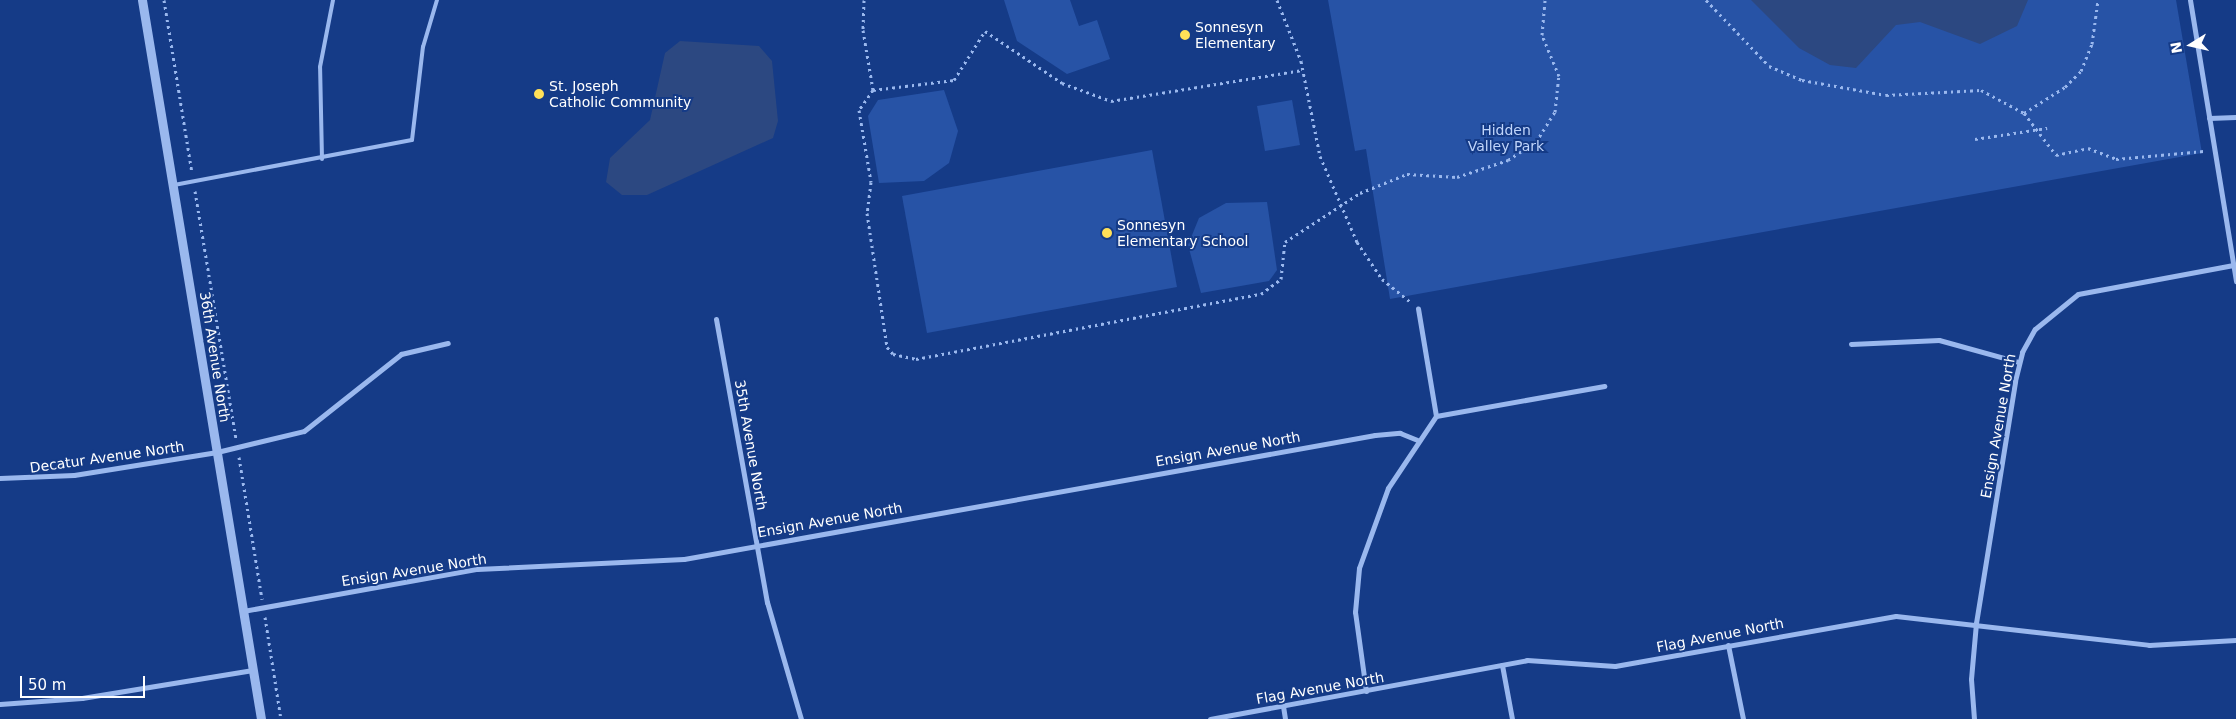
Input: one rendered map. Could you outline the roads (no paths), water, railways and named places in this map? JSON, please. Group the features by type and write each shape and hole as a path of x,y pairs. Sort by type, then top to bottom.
{"street":[{"name":"36th Avenue North","path":"142,0 261,719"},
{"path":"2190,0 2236,281"},
{"path":"2209,118 2236,117"},
{"name":"Ensign Avenue North","path":"1974,719 1971,679 1976,623 2019,362 2035,328 2078,294 2233,265"},
{"path":"1418,308 1436,416"},
{"name":"35th Avenue North","path":"716,320 767,602 801,719"},
{"path":"1852,344 1939,340 2019,362"},
{"name":"Decatur Avenue North","path":"0,478 74,475 217,452 236,444 304,430 400,354 448,343"},
{"path":"1366,691 1355,612 1359,568 1388,488 1417,440 1436,416 1604,386"},
{"name":"Ensign Avenue North","path":"243,611 477,569 626,564 757,544 1375,435 1400,433 1417,440"},
{"name":"Flag Avenue North","path":"1210,719 1527,660 1615,666 1864,619 1933,617 2149,645 2236,640"},
{"path":"1728,645 1743,719"},
{"path":"1502,665 1512,719"},
{"path":"0,704 82,698 253,670"},
{"path":"1283,706 1286,719"}],"lane":[{"path":"322,158 320,67 334,0"},
{"path":"172,185 412,140 423,47 437,0"}],"place":[{"name":"Sonnesyn Elementary","path":"1185,35"},
{"name":"St. Joseph Catholic Community","path":"539,94"},
{"name":"Sonnesyn Elementary School","path":"1107,233"}],"park label":[{"name":"Hidden Valley Park","path":"1506,138"}]}
